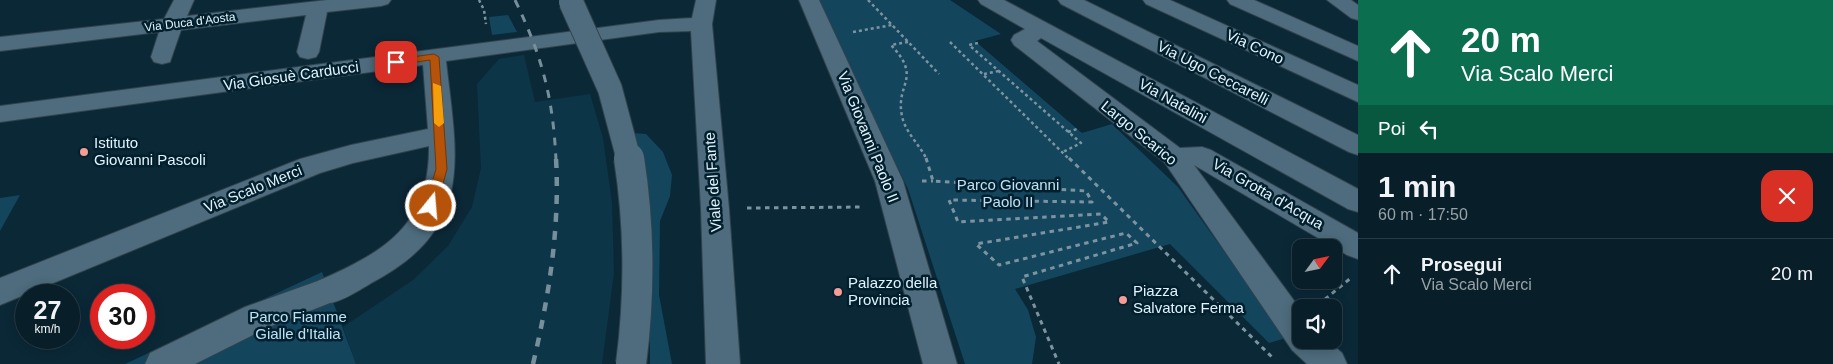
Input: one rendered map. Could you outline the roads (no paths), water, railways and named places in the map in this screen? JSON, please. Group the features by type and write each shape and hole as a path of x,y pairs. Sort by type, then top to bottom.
{"street":[{"path":"162,57 172,24 184,0"},
{"name":"Via Duca d'Aosta","path":"0,44 381,0"},
{"name":"Via Giovanni Paolo II","path":"809,0 865,123 896,206 940,364"},
{"name":"Via Natalini","path":"988,0 1358,202"},
{"name":"Via Ugo Ceccarelli","path":"1068,0 1358,146"},
{"name":"Via Cono","path":"1153,0 1358,94"},
{"path":"1237,0 1358,54"},
{"path":"1337,0 1358,14"},
{"path":"570,1 610,89 629,159 640,247 631,364"},
{"path":"308,52 318,8"},
{"name":"Via Giosuè Carducci","path":"0,114 659,26 703,12"},
{"name":"Viale del Fante","path":"703,12 722,364"},
{"name":"Largo Scarico","path":"1042,29 1022,40 1174,158 1292,324"},
{"path":"162,364 257,317 329,290 365,274 390,259 426,218 436,195 442,169 434,57"},
{"name":"Via Scalo Merci","path":"0,292 310,166 351,154 440,135"},
{"name":"Via Grotta d'Acqua","path":"1174,158 1202,156 1358,247"},
{"path":"1314,349 1330,364"}],"railway":[{"path":"515,0 539,59 549,96 556,160"},
{"path":"533,364 544,313 555,236 556,158"}],"place":[{"name":"Istituto Giovanni Pascoli","path":"84,152"},
{"name":"Palazzo della Provincia","path":"838,292"},
{"name":"Piazza Salvatore Ferma","path":"1123,300"}],"park label":[{"name":"Parco Giovanni Paolo II","path":"1008,194"},
{"name":"Parco Fiamme Gialle d'Italia","path":"298,326"}]}
